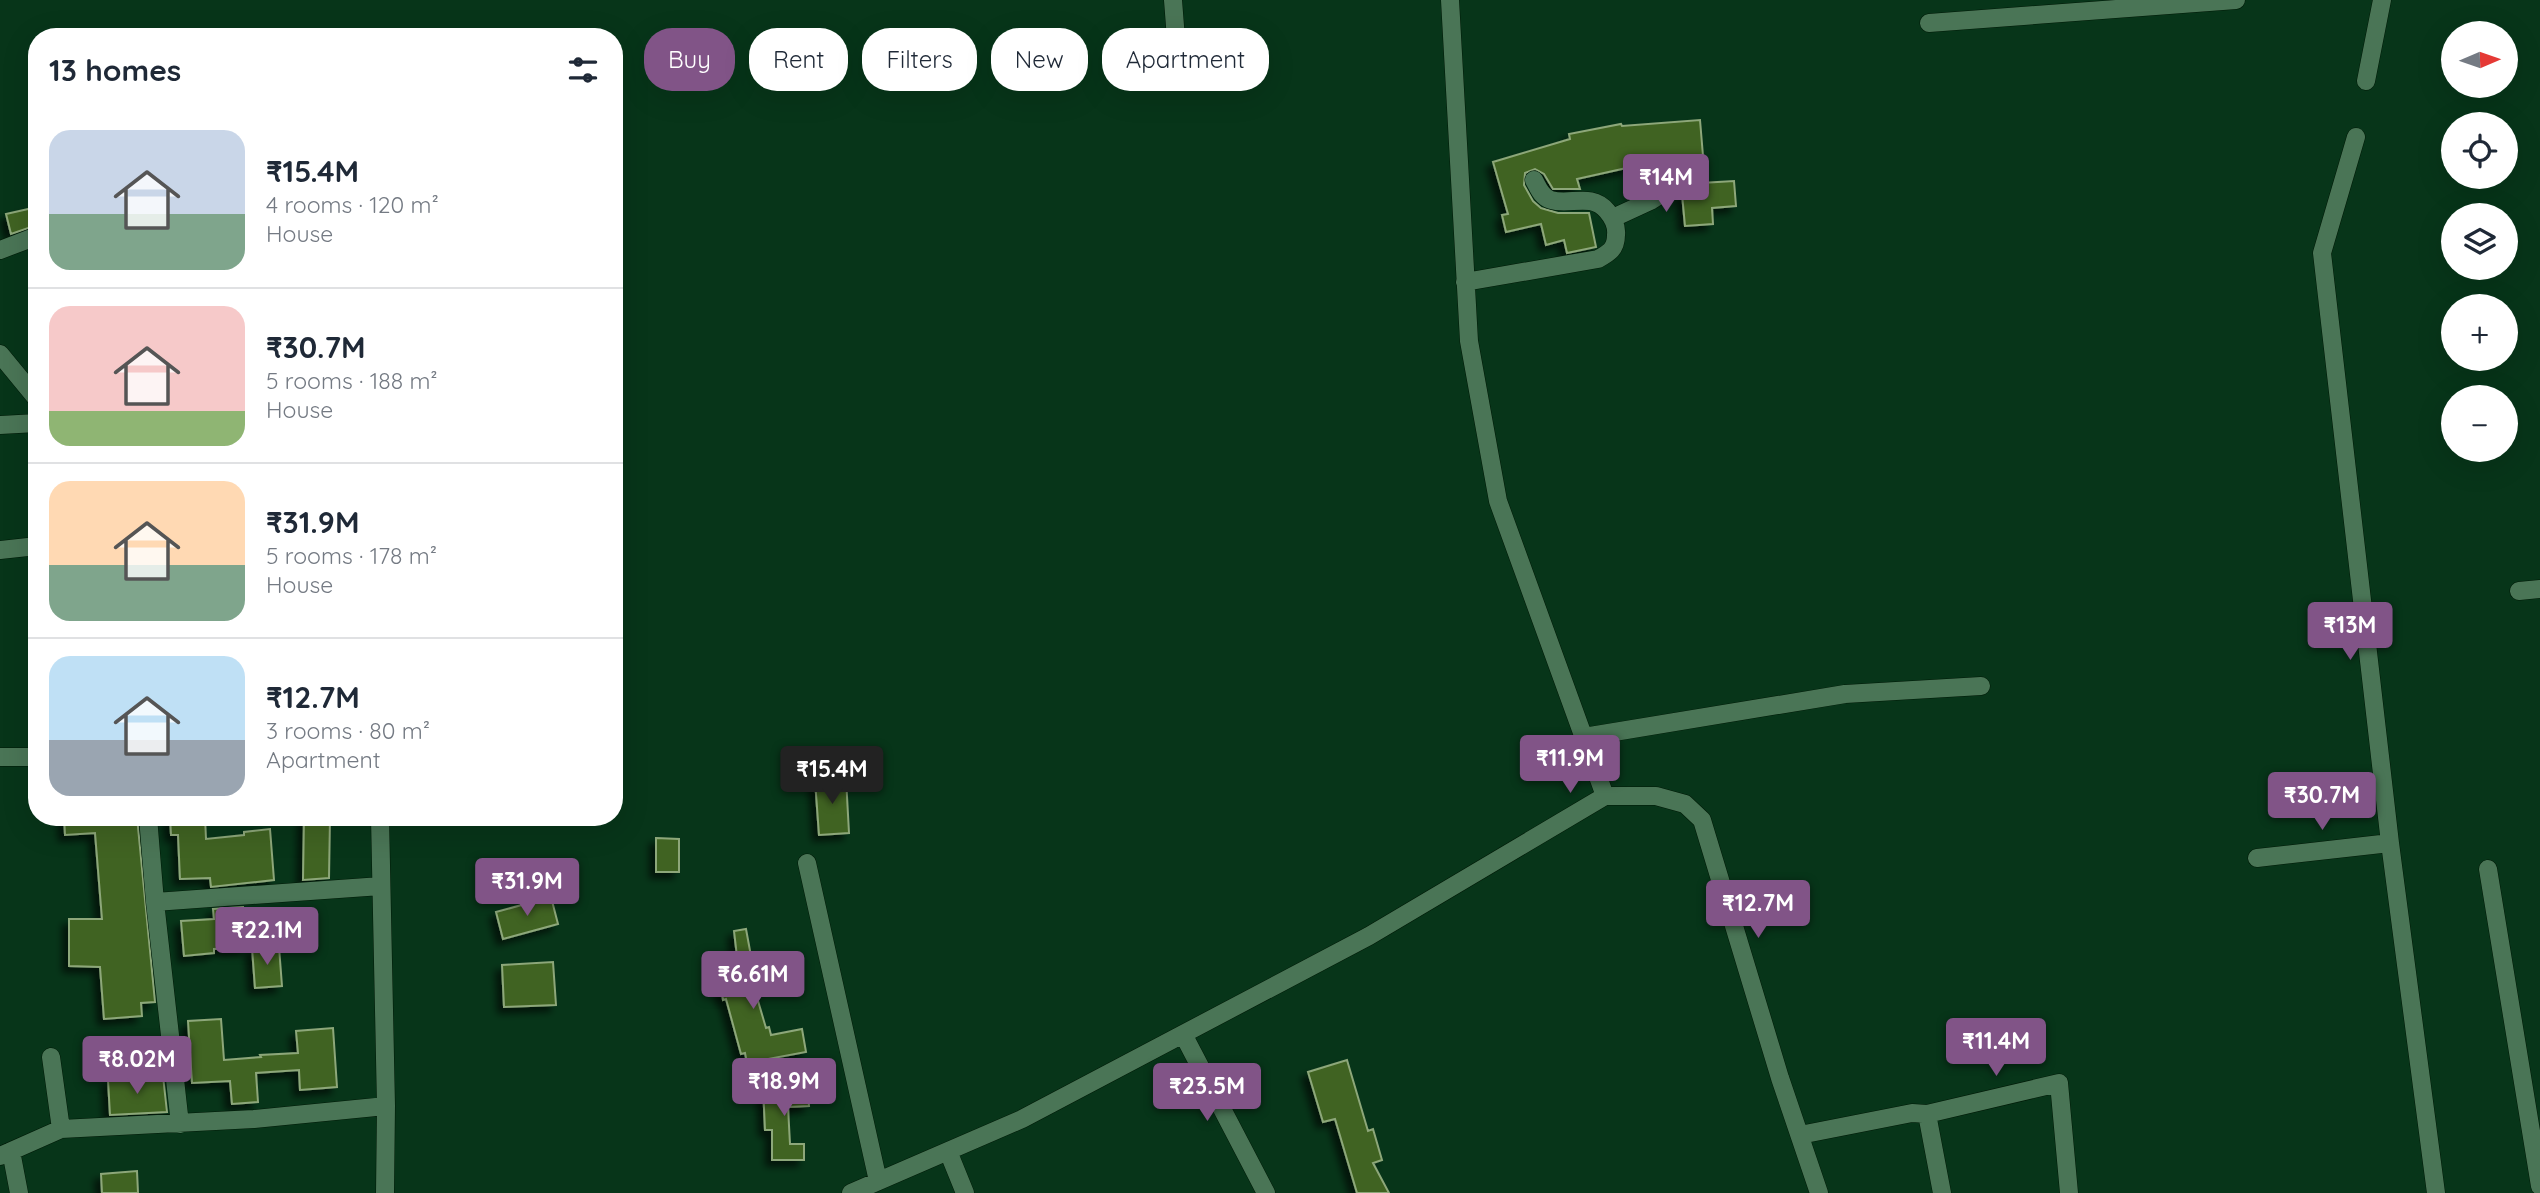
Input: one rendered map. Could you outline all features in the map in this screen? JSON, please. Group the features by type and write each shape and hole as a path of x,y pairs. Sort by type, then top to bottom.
{"street":[{"path":"1173,0 1175,28"},
{"path":"1450,0 1469,341 1498,501 1605,796"},
{"path":"1930,23 2236,0"},
{"path":"2366,81 2382,0"},
{"path":"2356,137 2322,253 2390,843 2436,1193"},
{"path":"1613,218 1652,200 1696,172"},
{"path":"1465,282 1598,259 1616,245 1617,233 1613,218 1602,205 1591,200 1552,201 1543,196 1534,180"},
{"path":"0,250 28,239"},
{"path":"0,354 28,388"},
{"path":"0,425 28,423"},
{"path":"0,550 28,547"},
{"path":"2519,591 2540,589"},
{"path":"1584,737 1844,694 1981,686"},
{"path":"0,757 28,757"},
{"path":"851,1193 1022,1119 1369,936 1605,796 1656,796 1685,804 1702,821 1819,1193"},
{"path":"149,826 180,1124"},
{"path":"380,826 386,1106 385,1193"},
{"path":"2257,858 2390,843"},
{"path":"807,863 878,1181"},
{"path":"2488,869 2540,1186"},
{"path":"155,902 381,886"},
{"path":"1183,1034 1266,1193"},
{"path":"51,1057 61,1129"},
{"path":"1800,1135 1912,1113 1927,1114 2059,1083 2069,1193"},
{"path":"19,1193 6,1154 61,1129 180,1124 386,1106"},
{"path":"1927,1114 1941,1193"},
{"path":"948,1151 965,1193"}],"building":[{"path":"1700,120 1703,156 1629,162 1631,167 1577,179 1580,189 1553,189 1544,174 1535,169 1525,173 1524,185 1533,201 1541,208 1558,213 1589,213 1596,247 1567,253 1564,240 1546,245 1541,224 1506,232 1502,215 1508,214 1493,162 1570,139 1569,134 1621,124"},
{"path":"1734,181 1736,206 1712,208 1713,224 1685,226 1682,194 1692,188 1701,187 1701,183"},
{"path":"28,209 28,228 11,234 6,214"},
{"path":"846,778 849,833 819,835 815,780"},
{"path":"64,826 138,826 155,1002 141,1003 142,1016 104,1019 100,967 69,966 69,919 102,919 95,833 65,835"},
{"path":"170,826 205,826 206,839 270,829 274,880 211,887 210,878 180,879 178,835 171,835"},
{"path":"304,826 330,826 329,878 303,880"},
{"path":"656,838 679,839 679,872 656,872"},
{"path":"551,897 558,924 503,939 496,912"},
{"path":"243,907 246,947 214,949 214,953 184,956 181,921 214,919 213,909"},
{"path":"746,929 756,994 766,1028 769,1027 771,1035 802,1029 806,1052 747,1063 745,1053 741,1054 726,999 723,1000 718,968 738,965 734,931"},
{"path":"279,947 282,986 255,988 252,948"},
{"path":"553,962 556,1005 504,1007 502,965"},
{"path":"221,1019 224,1060 298,1053 296,1031 333,1028 337,1087 300,1090 299,1070 256,1073 258,1102 232,1104 230,1081 192,1083 188,1021"},
{"path":"1347,1060 1368,1131 1373,1129 1382,1160 1373,1163 1389,1193 1357,1193 1335,1119 1323,1122 1308,1072"},
{"path":"163,1076 167,1112 110,1115 108,1080"},
{"path":"807,1083 809,1106 788,1107 790,1144 804,1144 804,1160 772,1160 772,1130 765,1130 763,1086"},
{"path":"137,1171 138,1193 102,1193 101,1174"}]}
